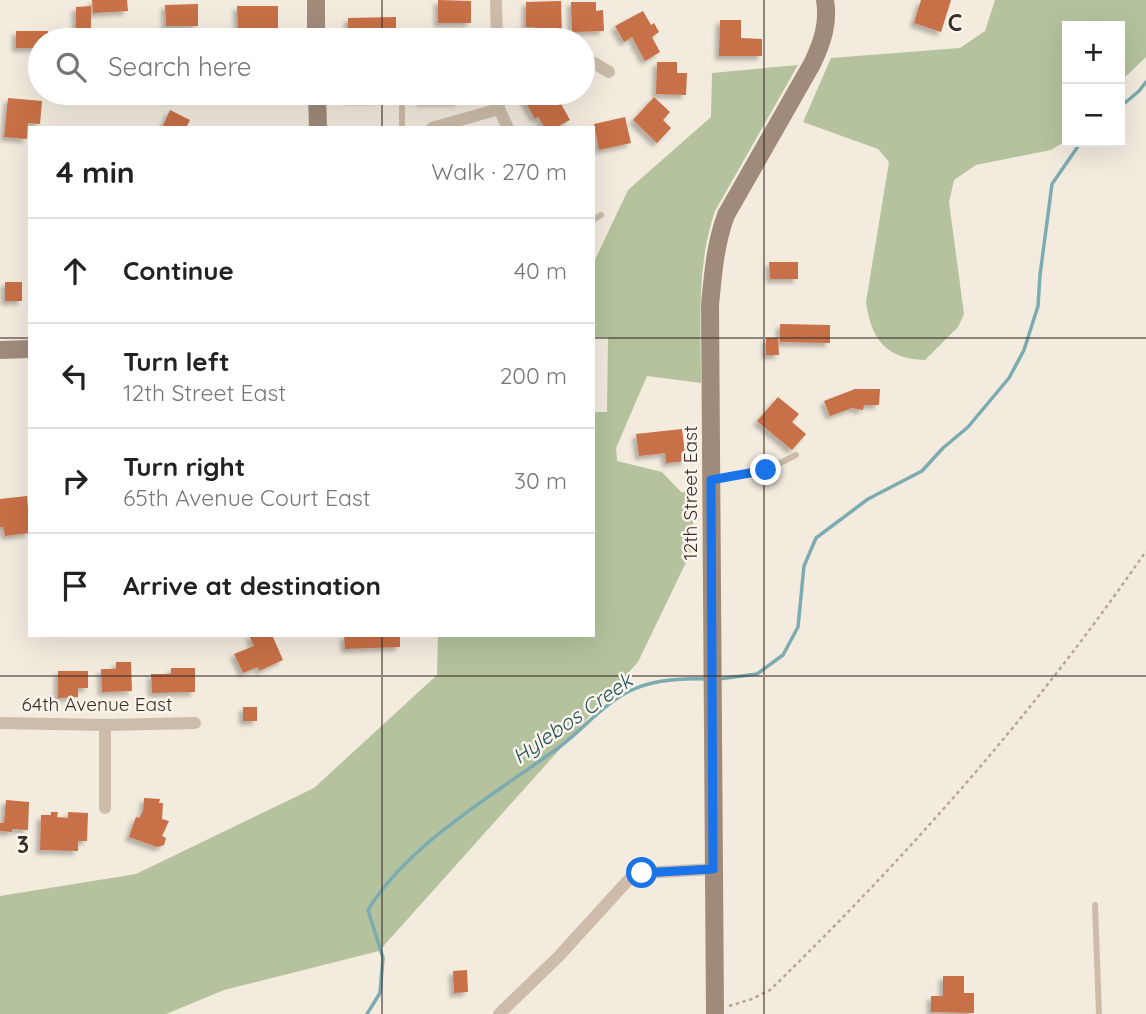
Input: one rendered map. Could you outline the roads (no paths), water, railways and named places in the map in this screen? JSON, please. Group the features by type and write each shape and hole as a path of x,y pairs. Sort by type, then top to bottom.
{"street":[{"path":"316,0 316,28"},
{"path":"496,0 497,28"},
{"name":"12th Street East","path":"715,1010 710,305 718,236 730,207 823,41 825,0"},
{"path":"595,64 609,72"},
{"path":"317,105 318,126"},
{"path":"499,105 507,126"},
{"path":"439,126 499,109"},
{"path":"0,350 28,349"},
{"name":"64th Avenue East","path":"0,723 195,723"},
{"path":"105,725 105,808"},
{"path":"499,1014 559,956 632,876 713,869"}],"lane":[{"path":"402,107 402,126"},
{"path":"595,219 601,215"},
{"path":"711,480 766,470 796,455"},
{"path":"1096,905 1099,1014"}],"waterway":[{"name":"Hylebos Creek","path":"1125,103 1146,82"},
{"name":"Hylebos Creek","path":"719,679 757,674 783,655 798,627 804,566 816,538 868,499 922,471 943,448 968,427 1009,378 1024,350 1038,306 1052,184 1078,147"},
{"name":"Hylebos Creek","path":"367,1014 380,993 383,958 368,910 406,863 455,821 568,741 623,694 661,681 708,679"}]}
